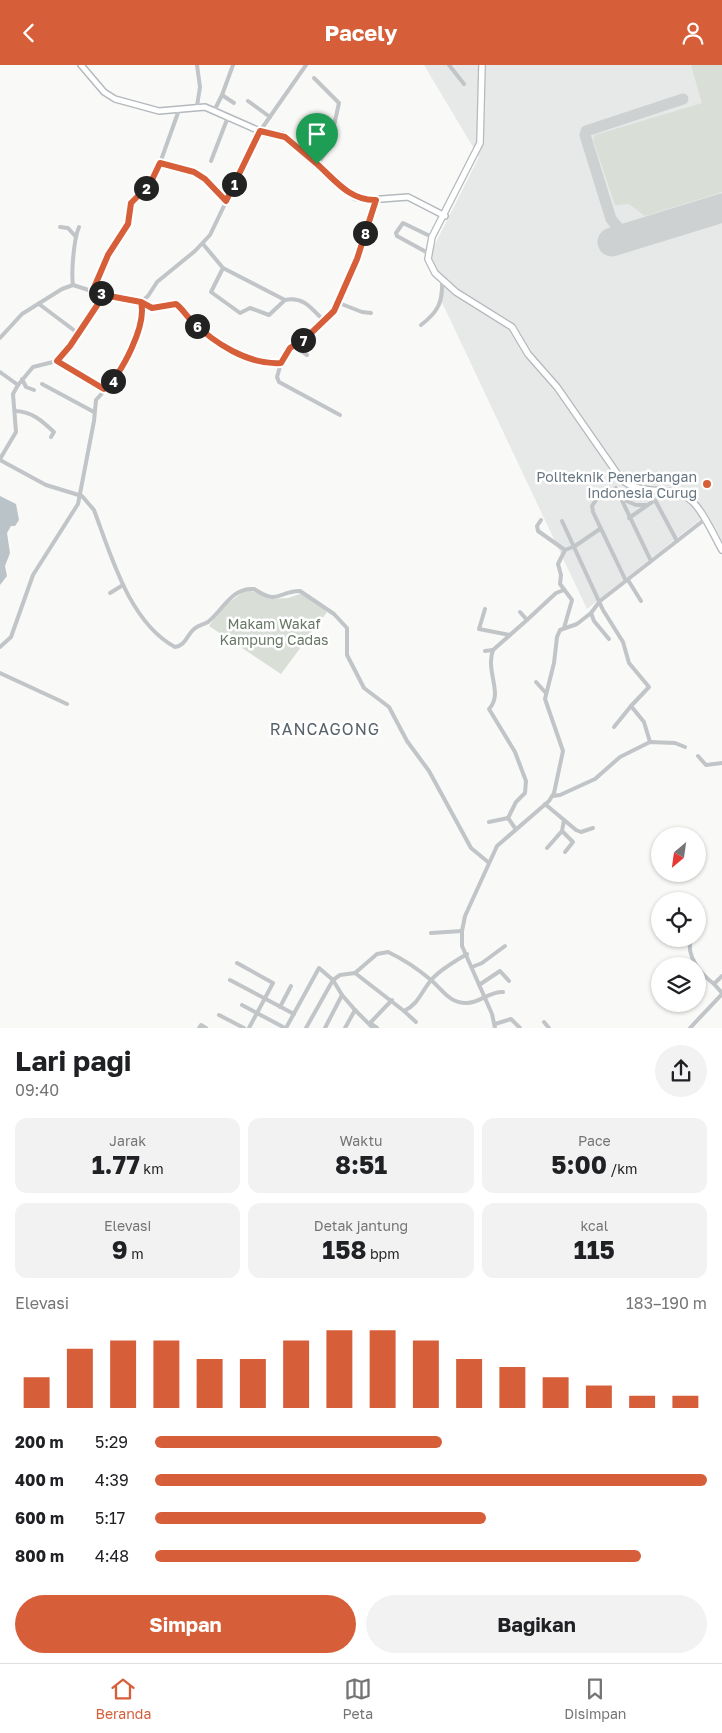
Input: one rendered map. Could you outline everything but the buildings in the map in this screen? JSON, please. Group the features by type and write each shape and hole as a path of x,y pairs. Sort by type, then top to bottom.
{"main road":[{"path":"482,65 480,143 445,217 432,237 428,253 431,268 442,281 512,327 528,354 557,387 621,479 634,487 685,496 693,503 722,550"}],"street":[{"path":"81,65 96,84 110,97 153,110 179,111 197,106 214,111 260,131 285,137 350,195 361,199 376,200 408,197 445,217"},
{"path":"197,65 200,87 197,106"},
{"path":"214,111 233,65"},
{"path":"449,65 464,84"},
{"path":"0,647 11,637 33,575 55,539 68,523 82,496 96,399 112,382 127,357 141,318 141,302 148,296 157,281 203,244 210,235 260,131 304,66"},
{"path":"314,78 339,103 329,148 317,164"},
{"path":"222,95 234,103"},
{"path":"248,101 270,117"},
{"path":"93,290 108,255 128,224 131,203 150,184 160,163 179,111"},
{"path":"211,161 228,117"},
{"path":"160,163 194,172 205,179 226,201"},
{"path":"340,415 279,382 276,377 288,351 324,321 339,303 357,259 376,200"},
{"path":"428,253 397,236 396,233 403,223 432,237"},
{"path":"60,227 68,228 76,237"},
{"path":"73,285 76,237 79,227"},
{"path":"203,244 223,268 285,300"},
{"path":"223,268 212,292 240,313 252,308 268,315 285,300 294,298 304,301 324,321"},
{"path":"421,325 439,307 443,297 442,281"},
{"path":"0,338 15,318 62,289 73,285 104,295 141,302 152,308 176,304 208,337 230,351 248,357 281,363"},
{"path":"104,295 79,334 57,361 33,367 18,385 13,393 16,411 16,433 0,459 46,485 82,496 94,509 123,585 148,624 175,647 181,645 195,628 208,622 225,603 245,589 254,589 261,595 274,598 300,591 334,614 347,628 347,655 364,688 389,707 407,741 428,771 471,848 488,862"},
{"path":"339,303 362,312 371,313"},
{"path":"39,304 79,334"},
{"path":"294,346 307,355"},
{"path":"57,361 104,389"},
{"path":"0,372 18,385"},
{"path":"22,379 26,387 34,390"},
{"path":"42,384 94,412"},
{"path":"16,411 30,413 37,417 54,432 51,437"},
{"path":"641,601 627,581 600,529 592,506 596,499 617,486 629,518 651,561"},
{"path":"621,499 636,505 646,505"},
{"path":"629,518 655,500 677,541"},
{"path":"541,520 537,526 538,531 565,550"},
{"path":"564,628 577,624 591,613 600,601 704,520"},
{"path":"562,521 600,601 623,642 629,663 649,687 614,727"},
{"path":"520,1028 511,1019 495,1026 467,954 462,946 462,931 469,907 488,862 503,839 553,796 563,751 547,707 545,692 554,663 558,637 564,628 572,600 560,584 561,575 558,564 565,550 575,546 600,529"},
{"path":"110,593 123,585"},
{"path":"508,818 516,802 525,793 526,781 516,752 489,709 493,705 496,688 490,671 490,658 493,651 510,635 556,593 564,590"},
{"path":"485,609 479,629 510,635"},
{"path":"520,612 527,620"},
{"path":"591,613 594,621 609,639"},
{"path":"485,651 493,651"},
{"path":"0,673 67,705"},
{"path":"536,682 545,692"},
{"path":"631,706 644,722 650,742"},
{"path":"553,796 560,795 584,782 595,779 620,757 650,742 675,743 685,747"},
{"path":"698,756 706,765 722,763"},
{"path":"545,804 579,831 593,828"},
{"path":"508,818 515,828"},
{"path":"489,822 508,818"},
{"path":"547,848 562,831 564,820"},
{"path":"562,831 573,841 565,852"},
{"path":"432,933 462,931"},
{"path":"472,967 482,963 505,946"},
{"path":"690,947 699,969 722,993 690,1028"},
{"path":"306,1028 333,980 340,975 355,973 377,954 388,952 431,980 446,996 459,1002 468,1004 483,996 503,992"},
{"path":"404,1011 424,994 431,980 450,964 467,954"},
{"path":"237,963 272,982 249,1028"},
{"path":"242,1005 286,1028 319,968 322,968 355,1010 375,1028"},
{"path":"479,985 500,971 509,981"},
{"path":"355,973 392,1000 398,1008 404,1011 407,1017 416,1022"},
{"path":"714,984 722,977"},
{"path":"230,980 294,1014"},
{"path":"280,1007 291,985"},
{"path":"325,1028 342,995"},
{"path":"375,1028 370,1023 392,1000"},
{"path":"345,1028 355,1010"},
{"path":"219,1015 244,1028"},
{"path":"363,1028 367,1022"},
{"path":"544,1022 549,1028"},
{"path":"199,1028 201,1025 206,1028"}],"shaded area":[{"path":"424,65 722,65 722,541 706,515 587,609 439,296 442,275 434,267 431,252 479,157"},
{"path":"0,496 16,504 19,520 15,526 11,526 7,533 10,553 5,566 7,576 0,585"}],"green space":[{"path":"691,65 722,65 722,192 645,216 629,204 615,205 593,140 595,135 702,103"},
{"name":"Makam Wakaf Kampung Cadas","path":"247,589 270,599 288,598 303,593 327,612 281,674 209,626 223,607"}],"taxiway":[{"path":"636,235 620,230 611,219 585,135 586,131 683,99"}],"runway":[{"path":"612,242 722,208"}],"place":[{"name":"Politeknik Penerbangan Indonesia Curug","path":"707,484"}],"district":[{"name":"RANCAGONG","path":"325,729"}],"route":[{"path":"317,164 294,146 289,139 260,131 226,201 205,179 194,172 160,163 150,184 132,201 128,224 108,255 93,290 104,295 141,302 143,309 141,318 127,357 112,382 104,389 57,361 70,346 104,295 137,302 141,302 152,308 171,304 179,305 190,320 208,337 230,351 248,357 281,363 290,348 307,337 334,311 339,303 357,259 376,200 361,199 350,195 317,164"}]}
